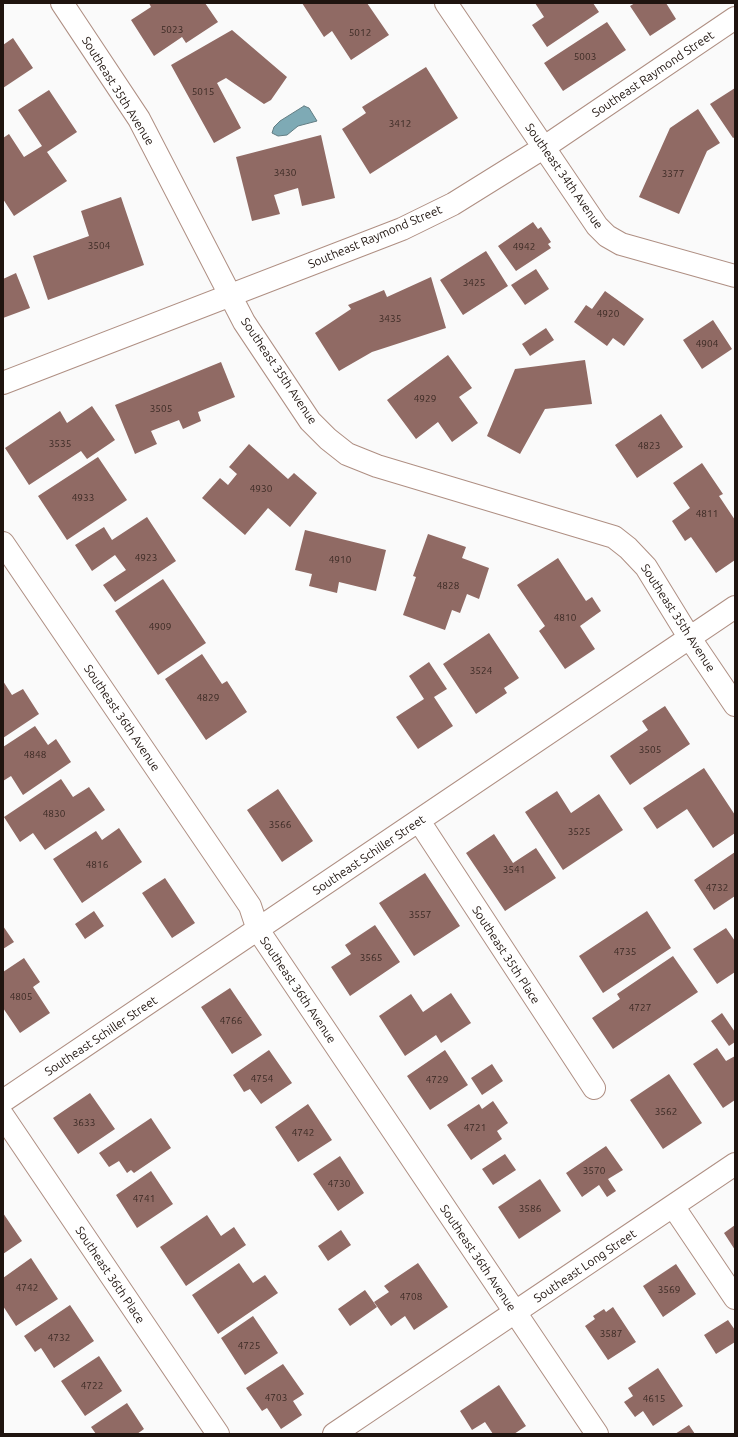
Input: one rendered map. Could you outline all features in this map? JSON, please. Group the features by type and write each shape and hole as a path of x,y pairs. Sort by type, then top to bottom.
{"street":[{"name":"Southeast 35th Avenue","path":"62,3 139,119 244,322 310,421 328,440 347,454 377,466 614,537 628,548 646,567 689,637 735,705"},
{"name":"Southeast 34th Avenue","path":"446,3 597,226 614,241 735,276"},
{"name":"Southeast Raymond Street","path":"3,383 402,229 453,204 543,148 735,18"},
{"name":"Southeast 36th Avenue","path":"3,543 250,906 258,930 597,1434"},
{"name":"Southeast Schiller Street","path":"3,1102 735,607"},
{"name":"Southeast 35th Place","path":"419,821 594,1088"},
{"name":"Southeast 36th Place","path":"3,1116 218,1434"},
{"name":"Southeast Long Street","path":"334,1434 516,1314 735,1164"},
{"path":"673,1206 735,1298"}],"water":[{"path":"304,106 309,108 317,121 298,126 287,135 278,136 272,133 274,127 280,121"}],"building":[{"path":"149,3 205,3 218,22 186,43 182,37 154,56 131,20 151,7"},
{"path":"302,3 367,3 389,35 351,60 332,31 324,37"},
{"path":"535,3 593,3 599,12 547,47 532,25 544,17"},
{"path":"635,3 666,3 676,19 650,36 630,6"},
{"path":"607,22 626,50 563,91 544,63"},
{"path":"232,30 287,77 271,100 264,104 226,78 217,83 241,128 214,143 171,65"},
{"path":"13,38 33,68 3,88 3,45"},
{"path":"426,67 458,118 370,174 342,129 366,113 362,107"},
{"path":"735,88 735,137 733,138 710,104"},
{"path":"49,90 77,132 47,152 67,181 14,216 3,199 3,138 9,134 24,157 42,146 18,110"},
{"path":"698,109 720,143 707,151 679,214 639,197 670,128"},
{"path":"321,135 335,198 302,206 298,188 274,195 280,214 252,221 236,157"},
{"path":"121,197 144,265 48,300 33,256 89,236 81,211"},
{"path":"533,222 538,229 541,227 551,242 548,244 551,248 516,271 498,246"},
{"path":"486,251 508,286 463,315 440,280"},
{"path":"536,269 549,289 525,305 511,285"},
{"path":"16,273 30,308 3,318 3,279"},
{"path":"431,277 446,328 372,352 339,371 315,333 351,309 348,305 384,290 387,297"},
{"path":"605,291 644,319 624,346 613,338 607,346 574,322 586,305 592,309"},
{"path":"713,320 732,349 702,369 683,340"},
{"path":"546,328 554,340 530,356 522,344"},
{"path":"448,355 472,388 459,397 478,423 452,442 438,422 416,439 387,400"},
{"path":"585,360 592,404 545,409 520,454 487,436 515,369"},
{"path":"221,362 235,397 198,412 201,421 183,429 179,420 151,431 157,444 135,454 115,405"},
{"path":"92,406 115,440 87,459 81,451 29,485 5,448 60,411 67,423"},
{"path":"661,414 683,447 637,478 615,445"},
{"path":"249,444 288,479 294,473 317,493 290,527 268,508 245,535 202,498 220,478 228,485 237,474 229,467"},
{"path":"98,457 127,500 67,540 38,496"},
{"path":"702,463 723,494 719,496 735,520 735,560 716,573 691,537 685,541 672,521 690,508 673,483"},
{"path":"147,517 176,561 115,602 103,585 126,570 115,555 92,571 75,545 104,527 112,540"},
{"path":"305,530 386,550 376,591 339,582 337,593 309,586 312,574 295,570"},
{"path":"428,534 466,547 462,558 489,568 479,599 467,594 460,613 452,610 445,630 403,615 416,577 413,576"},
{"path":"558,558 586,601 592,597 601,611 580,626 595,649 565,669 539,631 545,626 517,585"},
{"path":"163,579 206,643 158,675 115,611"},
{"path":"489,633 519,678 504,688 507,693 476,714 443,664"},
{"path":"202,654 222,684 227,681 247,712 206,740 165,679"},
{"path":"429,662 447,689 434,697 453,726 418,749 396,717 424,699 409,676"},
{"path":"3,681 12,695 23,689 39,714 3,738"},
{"path":"665,706 690,744 630,785 610,756 648,730 642,721"},
{"path":"35,726 48,745 56,739 71,762 23,795 11,776 3,781 3,747"},
{"path":"704,768 735,815 735,833 713,848 687,809 657,829 643,808"},
{"path":"61,779 73,797 89,787 105,810 45,850 33,833 20,842 4,817"},
{"path":"278,789 313,841 282,862 247,810"},
{"path":"557,791 571,813 599,794 623,830 563,870 525,812"},
{"path":"119,828 142,862 82,903 53,859 96,831 102,840"},
{"path":"494,834 513,863 536,848 556,878 505,911 466,853"},
{"path":"735,852 735,896 714,910 694,880"},
{"path":"425,873 460,926 414,956 379,903"},
{"path":"165,878 195,923 172,938 142,893"},
{"path":"94,911 104,926 85,939 75,924"},
{"path":"647,911 671,948 603,993 579,956"},
{"path":"375,925 400,962 350,996 331,967 351,954 345,945"},
{"path":"3,926 14,942 3,949"},
{"path":"726,928 735,941 735,972 717,984 693,949"},
{"path":"673,956 698,992 613,1049 592,1018 620,999 617,994"},
{"path":"24,958 40,982 33,987 50,1013 20,1033 3,1008 3,972"},
{"path":"230,988 262,1035 232,1054 201,1007"},
{"path":"451,993 471,1023 441,1043 436,1035 405,1056 379,1016 411,994 423,1012"},
{"path":"722,1013 735,1032 735,1042 729,1046 711,1021"},
{"path":"717,1048 726,1061 735,1056 735,1100 723,1108 693,1064"},
{"path":"269,1050 292,1083 261,1104 250,1089 244,1092 233,1075"},
{"path":"445,1050 468,1085 430,1110 407,1076"},
{"path":"492,1064 503,1081 482,1095 471,1078"},
{"path":"669,1074 702,1123 663,1149 630,1100"},
{"path":"90,1093 115,1129 78,1154 53,1118"},
{"path":"493,1101 508,1123 497,1131 502,1139 471,1160 447,1125 479,1104 482,1109"},
{"path":"308,1104 332,1140 298,1162 275,1127"},
{"path":"151,1118 171,1148 134,1173 131,1170 127,1173 119,1161 109,1167 99,1153"},
{"path":"606,1146 623,1170 608,1179 616,1191 607,1197 599,1185 582,1197 566,1173"},
{"path":"505,1154 516,1170 493,1185 482,1169"},
{"path":"340,1156 364,1193 338,1211 313,1174"},
{"path":"151,1171 173,1204 137,1228 116,1195"},
{"path":"540,1179 561,1211 519,1239 498,1207"},
{"path":"3,1213 22,1241 3,1254"},
{"path":"207,1215 221,1236 234,1227 246,1245 186,1286 160,1247"},
{"path":"735,1225 735,1250 724,1233"},
{"path":"341,1230 351,1245 328,1261 318,1246"},
{"path":"31,1258 58,1299 16,1326 3,1306 3,1278"},
{"path":"239,1263 253,1283 265,1275 278,1293 218,1334 192,1295"},
{"path":"418,1263 448,1307 414,1330 405,1316 391,1326 374,1302 389,1292 384,1286"},
{"path":"676,1264 696,1294 663,1317 643,1286"},
{"path":"365,1290 377,1307 350,1326 338,1309"},
{"path":"70,1305 94,1341 54,1368 41,1348 35,1352 24,1336"},
{"path":"613,1307 636,1342 608,1360 585,1326 595,1319 593,1316 604,1309 606,1312"},
{"path":"253,1316 278,1353 245,1375 221,1338"},
{"path":"728,1320 735,1330 735,1342 716,1354 704,1335"},
{"path":"99,1356 122,1391 85,1416 61,1381"},
{"path":"283,1364 304,1394 293,1401 302,1415 281,1429 267,1408 262,1411 246,1388"},
{"path":"658,1368 683,1406 653,1426 643,1411 635,1417 624,1402 633,1396 628,1388"},
{"path":"499,1385 526,1426 514,1434 493,1434 485,1422 472,1430 460,1411"},
{"path":"127,1403 144,1429 137,1434 96,1434 91,1427"},
{"path":"689,1425 695,1434 675,1434"}]}
